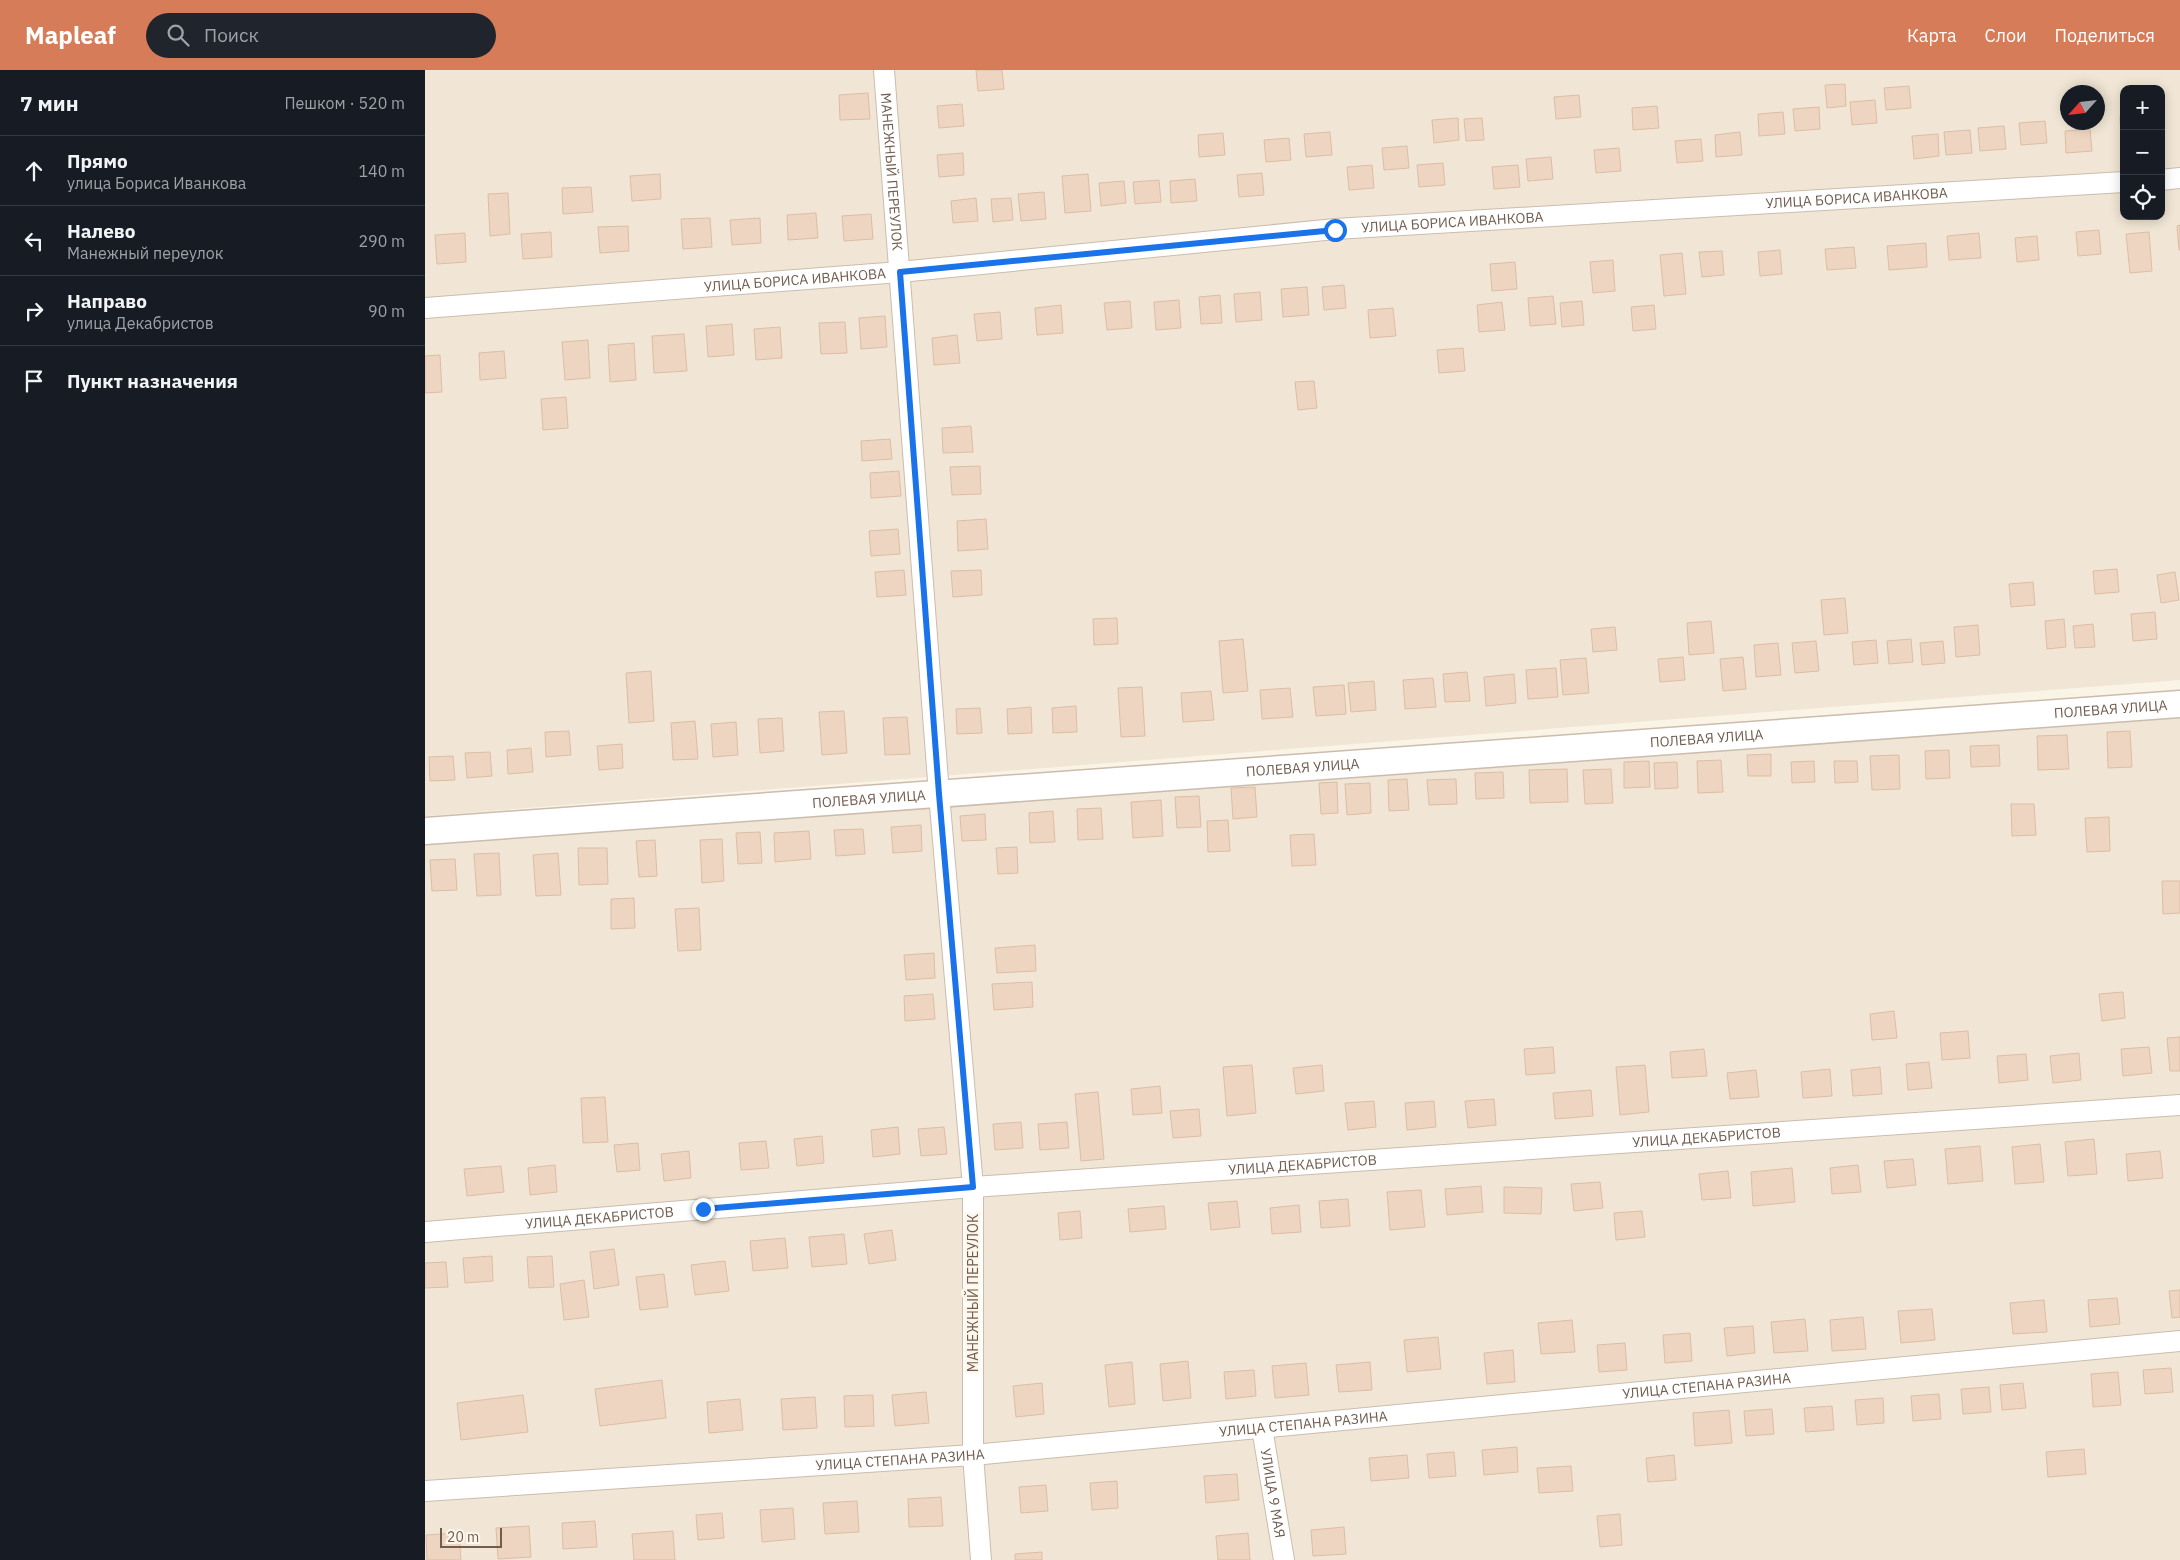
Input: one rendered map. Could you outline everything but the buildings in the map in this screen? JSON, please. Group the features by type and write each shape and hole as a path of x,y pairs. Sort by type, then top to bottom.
{"street":[{"name":"МАНЕЖНЫЙ ПЕРЕУЛОК","path":"884,70 939,794 973,1187 973,1456 981,1560"},
{"path":"2165,180 2180,178"},
{"name":"УЛИЦА БОРИСА ИВАНКОВА","path":"425,308 900,272 1335,230 2120,182"},
{"name":"ПОЛЕВАЯ УЛИЦА","path":"425,831 2180,704"},
{"name":"УЛИЦА ДЕКАБРИСТОВ","path":"425,1232 973,1187 2180,1104"},
{"name":"УЛИЦА СТЕПАНА РАЗИНА","path":"425,1492 973,1456 2180,1341"},
{"name":"УЛИЦА 9 МАЯ","path":"1262,1428 1283,1560"}],"shaded area":[{"path":"425,70 2180,70 2180,680 425,816"},
{"path":"2180,712 2180,1560 425,1560 425,843"}],"route":[{"path":"703,1209 973,1187 939,794 900,272 1335,230"}]}
